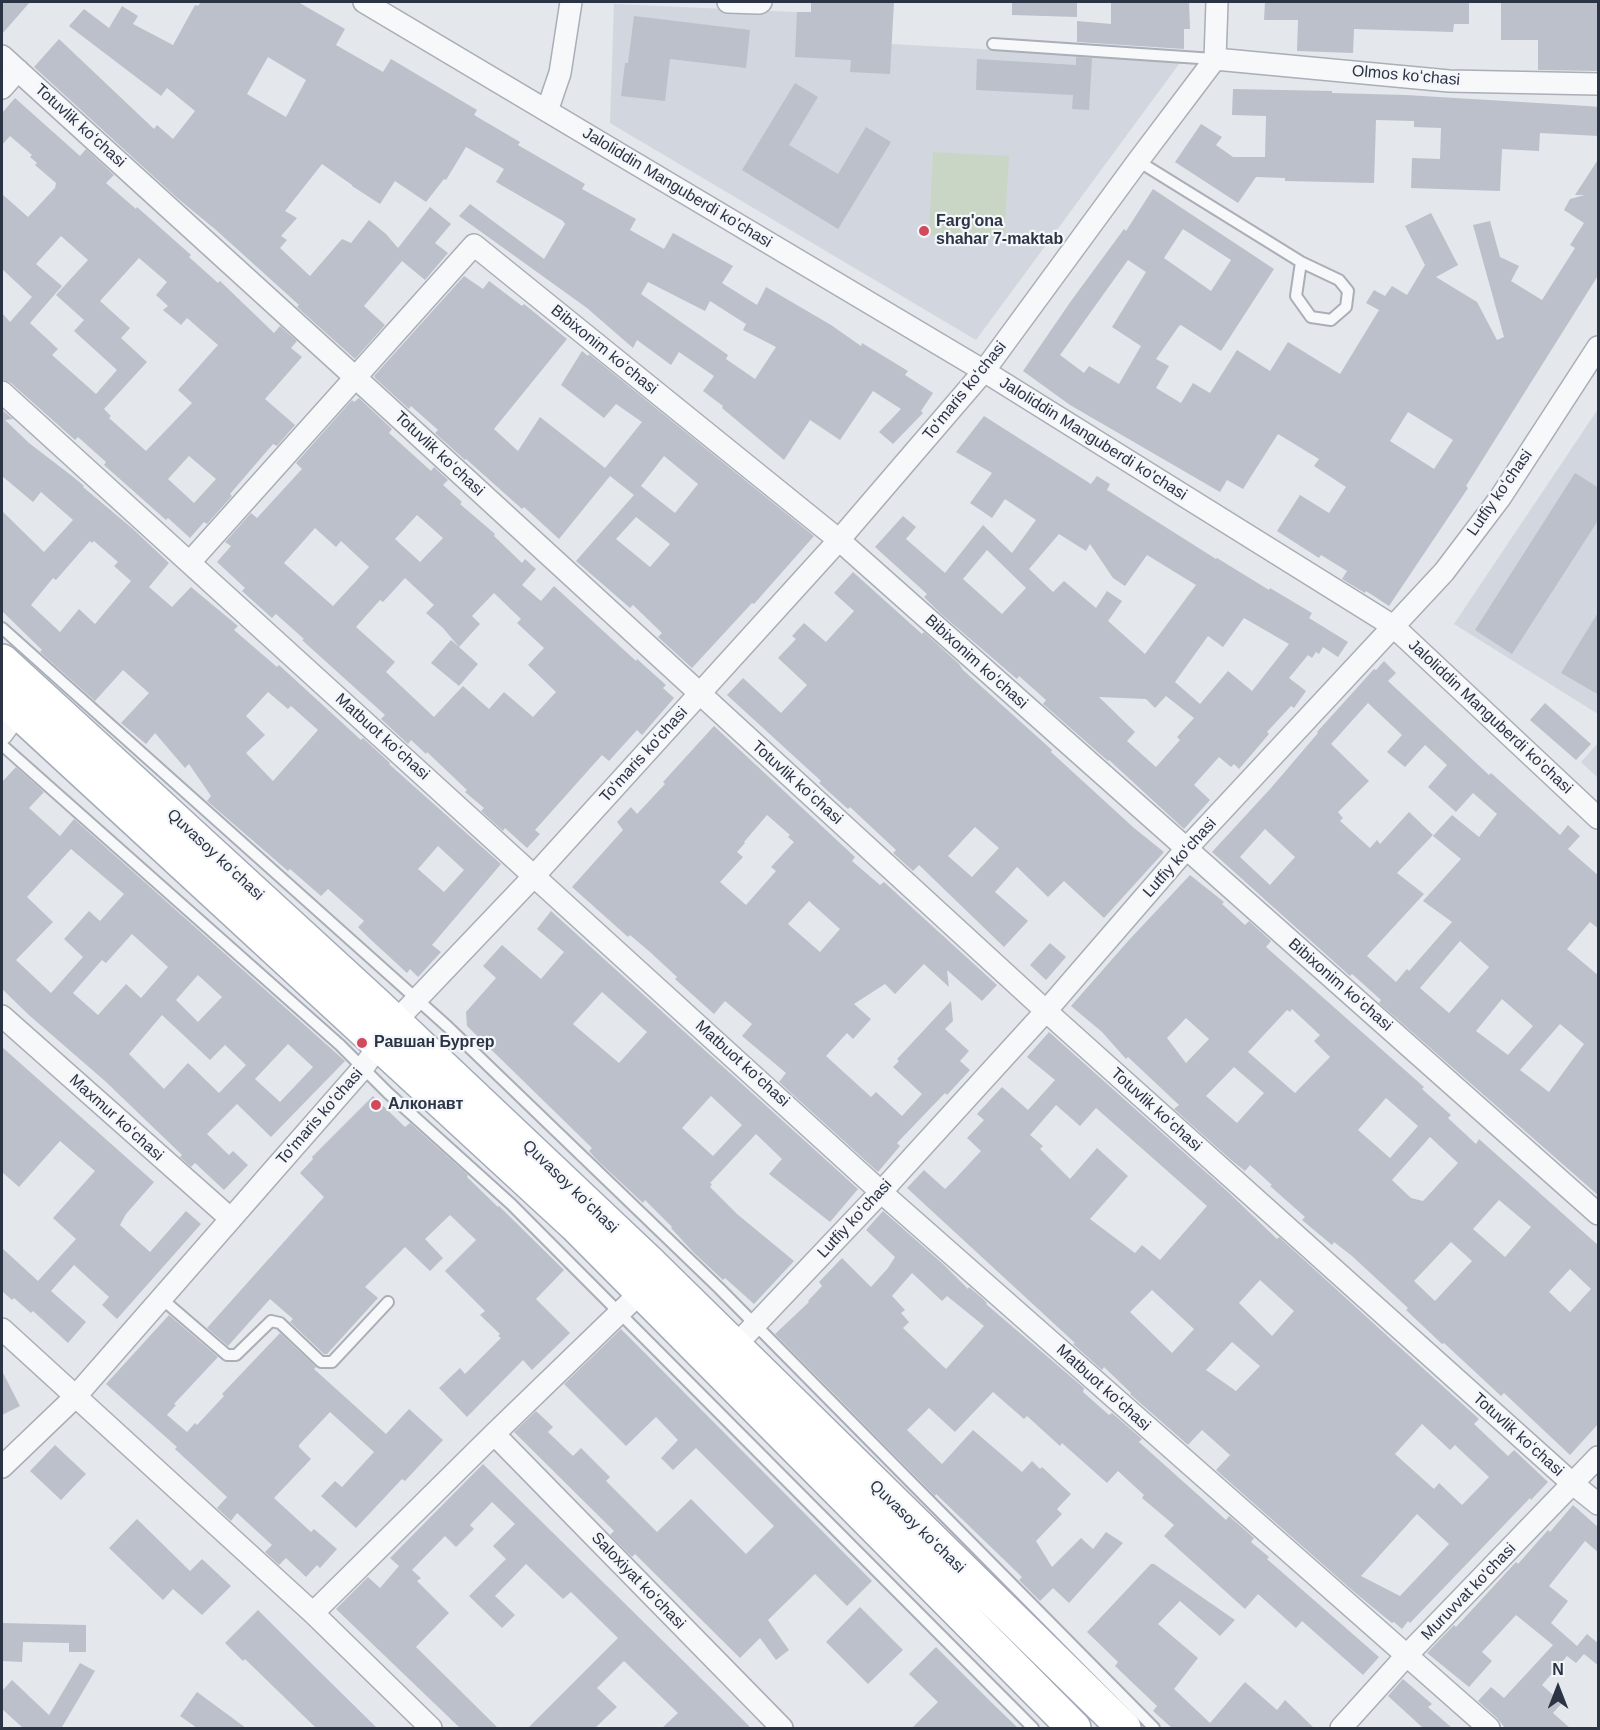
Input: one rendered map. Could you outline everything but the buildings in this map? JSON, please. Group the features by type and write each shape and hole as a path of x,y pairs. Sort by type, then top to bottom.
{"main road":[{"name":"Quvasoy koʻchasi","path":"11,656 389,1033 575,1225 1074,1728"},
{"name":"Quvasoy koʻchasi","path":"13,717 389,1033 641,1255 745,1336 1124,1728"}],"street":[{"name":"Jaloliddin Manguberdi ko'chasi","path":"364,2 984,371 1393,626 1599,818"},
{"path":"547,111 560,73 571,2"},
{"path":"728,2 761,2"},
{"path":"1215,60 1217,2"},
{"name":"Totuvlik koʻchasi","path":"2,56 1046,1011 1573,1484 1599,1504"},
{"name":"Olmos koʻchasi","path":"1215,60 1449,81 1599,84"},
{"name":"Toʻmaris koʻchasi","path":"2,1467 75,1397 162,1299 389,1033 839,540 984,371 1215,60"},
{"path":"2,88 18,70"},
{"name":"Bibixonim koʻchasi","path":"356,378 474,245 839,540 1599,1214"},
{"name":"Lutfiy koʻchasi","path":"745,1336 881,1192 1046,1011 1186,849 1444,572 1500,498 1599,347"},
{"path":"190,562 356,378"},
{"name":"Matbuot koʻchasi","path":"2,392 881,1192 1489,1728"},
{"name":"Maxmur koʻchasi","path":"2,1016 231,1219"},
{"path":"313,1612 618,1313 634,1283"},
{"path":"2,1329 313,1612 431,1728"},
{"name":"Saloxiyat koʻchasi","path":"494,1434 782,1728"},
{"name":"Muruvvat ko'chasi","path":"1341,1728 1406,1656 1599,1457"}],"lane":[{"path":"993,44 1215,60"},
{"path":"1138,161 1301,262 1339,279 1348,291 1346,307 1330,320 1311,317 1296,297 1301,262"},
{"path":"2,628 11,656"},
{"path":"2,745 340,1045 389,1033 511,1204 1033,1728"},
{"path":"162,1299 227,1355 236,1355 271,1321 279,1323 321,1362 332,1362 388,1302"},
{"path":"745,1336 1154,1728"}],"shaded area":[{"name":"Farg'ona shahar 7-maktab","path":"614,4 838,14 836,41 1182,60 976,340 610,123"},
{"path":"1598,409 1598,714 1454,624"},
{"path":"1598,743 1598,778 1581,762"}],"green space":[{"path":"933,152 1009,156 1004,239 929,235"}],"place":[{"name":"Farg'ona shahar 7-maktab","path":"924,231"},
{"name":"Равшан Бургер","path":"362,1043"},
{"name":"Алконавт","path":"376,1105"}]}
